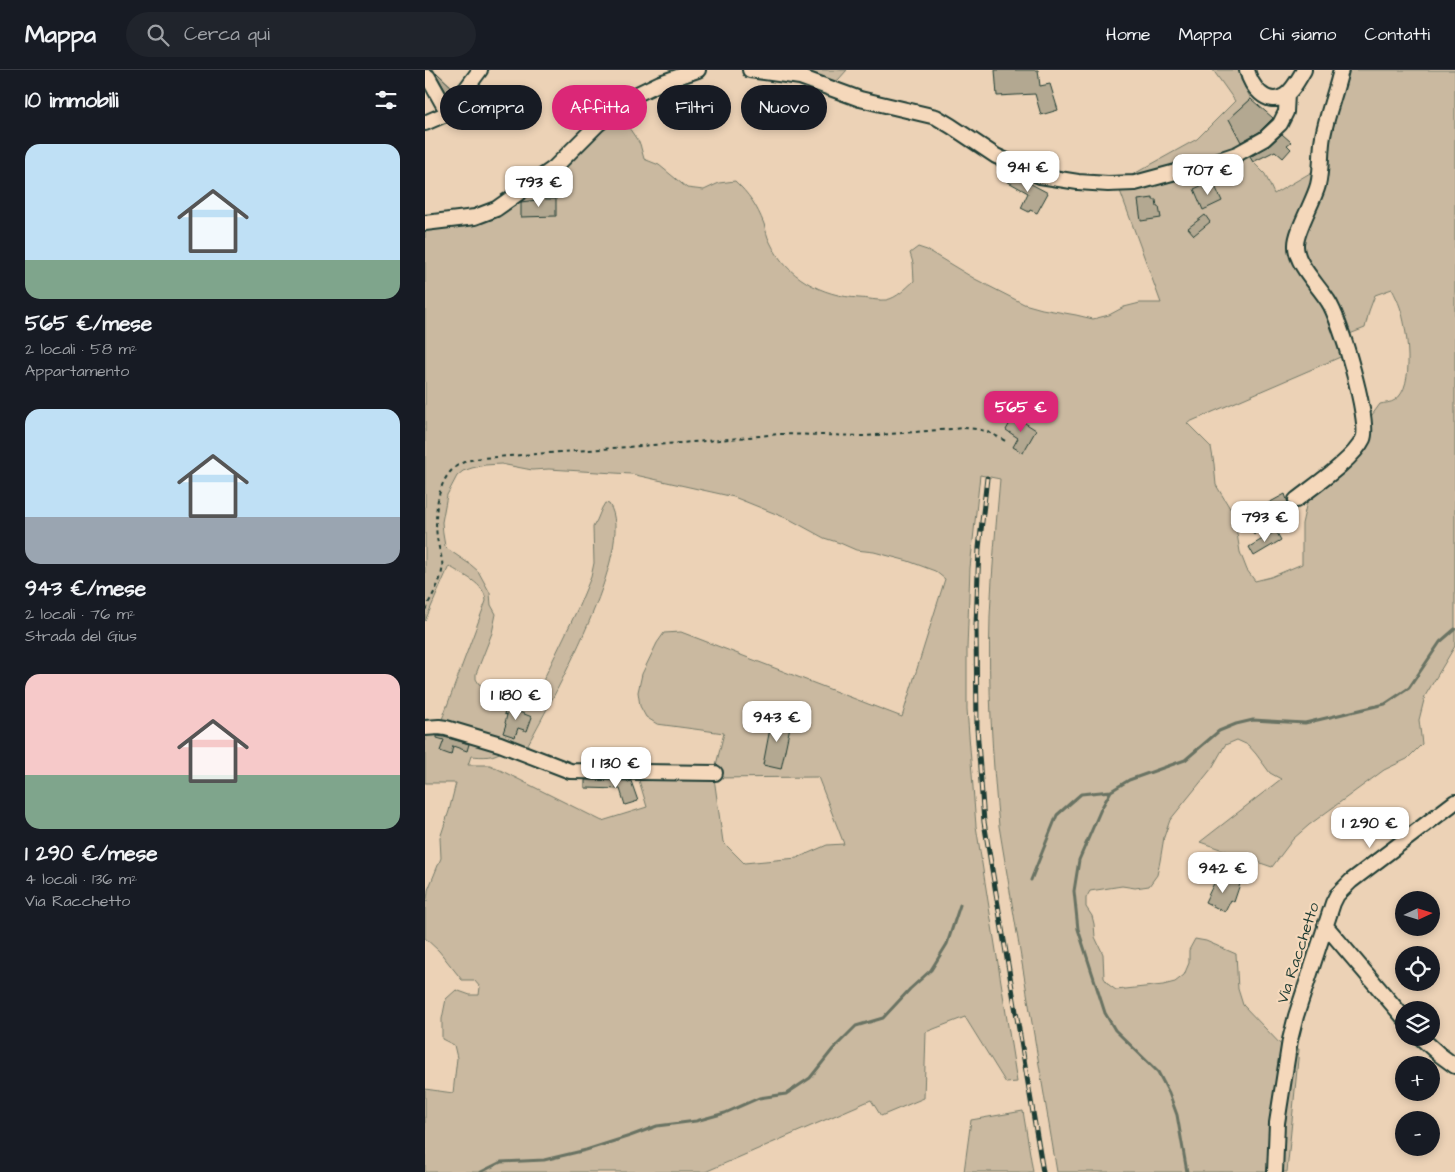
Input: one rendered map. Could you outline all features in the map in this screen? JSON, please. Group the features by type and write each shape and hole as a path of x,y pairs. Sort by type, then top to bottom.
{"street":[{"path":"469,85 480,70"},
{"path":"425,223 475,217 496,209 554,168 598,124 631,97 659,83 698,70"},
{"path":"750,70 800,77 860,99 942,120 996,156 1040,176 1078,182 1108,184 1135,183 1233,155 1264,139 1280,124 1286,112 1287,94"},
{"path":"1247,70 1253,85 1264,96 1274,99 1287,94 1304,70"},
{"path":"1296,500 1346,460 1361,442 1365,432 1349,354 1339,323 1328,300 1300,260 1296,248 1298,236 1318,186 1323,134 1341,70"},
{"path":"429,75 440,97"},
{"path":"425,124 440,117"},
{"path":"425,728 439,726 500,744 570,771 715,773"},
{"name":"Via Racchetto","path":"1275,1172 1277,1123 1290,1040 1333,903 1343,888 1455,802"},
{"path":"1325,925 1395,1007"},
{"path":"1430,1046 1455,1066"}],"path":[{"path":"425,610 443,570 436,527 437,510 442,487 449,473 466,461 483,458 779,434 855,436 978,428 990,431 1007,442"}],"shaded area":[{"path":"792,70 847,70 833,83"},
{"path":"1213,70 1240,70 1241,80 1251,99 1229,119 1244,146 1123,180 1197,139 1235,101"},
{"path":"1344,70 1455,70 1455,646 1425,696 1419,720 1422,744 1407,759 1384,770 1309,825 1293,839 1272,867 1200,842 1281,779 1270,773 1248,745 1237,740 1225,745 1212,768 1170,820 1164,837 1157,875 1149,886 1135,888 1122,886 1090,891 1086,898 1086,907 1092,916 1095,937 1103,954 1104,978 1116,990 1175,982 1184,975 1189,963 1189,950 1195,939 1206,941 1236,954 1238,989 1243,1005 1285,1049 1272,1172 1057,1172 999,826 991,721 990,616 1000,479 980,475 970,568 967,709 976,826 1017,1082 1006,1083 965,1017 926,1032 924,1098 881,1116 871,1100 705,1172 425,1172 425,1089 453,1093 457,1058 454,1045 442,1039 442,1019 446,999 456,990 470,995 479,995 480,987 474,980 462,980 439,951 425,938 425,902 427,901 428,890 441,858 440,838 456,783 425,783 425,731 439,729 504,750 492,756 471,756 468,765 490,765 602,821 647,807 638,777 715,769 724,733 657,724 646,717 640,706 638,692 642,674 664,633 681,632 902,717 945,579 935,571 908,561 874,552 856,550 824,538 791,520 734,497 631,474 549,469 532,470 501,464 472,468 463,471 457,476 447,495 442,522 445,546 478,571 490,593 491,605 496,614 492,633 476,674 479,684 516,696 531,696 537,693 591,577 594,563 593,527 605,503 609,504 615,525 612,554 602,588 587,626 553,698 526,748 441,722 486,601 482,589 477,584 449,566 425,621 425,229 463,224 600,130 630,130 640,144 644,159 659,165 687,188 704,190 719,183 735,181 755,206 769,240 785,265 795,275 819,289 845,296 880,300 890,299 914,281 913,263 910,253 918,247 927,250 975,279 1024,304 1093,319 1140,303 1161,303 1119,188 1247,152 1253,162 1265,174 1274,194 1317,169 1294,240 1345,355 1187,423 1211,447 1216,485 1234,515 1240,552 1247,570 1255,581 1271,577 1302,564 1302,524 1308,497 1321,485 1380,404 1395,400 1402,393 1408,370 1407,342 1403,316 1392,289 1375,295 1365,328 1347,335 1299,249","holes":["818,777 844,844 827,845 797,858 744,863 723,842 714,778"]},
{"path":"1291,1049 1299,1049 1287,1172 1279,1172"},
{"path":"1023,1111 1033,1172 964,1172 971,1120"}],"building":[{"path":"995,70 1038,70 1040,86 1050,84 1058,110 1041,115 1035,94 997,96"},
{"path":"437,73 450,85 442,85"},
{"path":"1251,99 1273,118 1259,132 1241,142 1229,119"},
{"path":"1282,134 1291,142 1287,145 1291,149 1283,158 1275,151 1253,162 1250,157 1268,147"},
{"path":"1007,171 1048,193 1037,213 1021,208 1028,193 1003,179"},
{"path":"1214,184 1222,201 1203,210 1194,189 1203,185 1205,189"},
{"path":"545,195 545,199 556,199 556,216 521,217 521,202 536,200 536,196"},
{"path":"1153,198 1153,200 1156,200 1157,207 1159,207 1161,218 1141,221 1138,200"},
{"path":"1205,215 1210,222 1194,235 1188,228"},
{"path":"1014,416 1036,430 1023,453 1013,447 1018,438 1006,430"},
{"path":"1285,494 1288,503 1254,535 1247,521 1254,516 1252,512"},
{"path":"1276,531 1281,540 1254,556 1249,547"},
{"path":"508,703 520,708 519,712 532,717 527,731 518,728 515,737 503,733 507,715 504,714"},
{"path":"772,718 791,722 781,769 763,765"},
{"path":"437,736 469,744 467,751 453,746 451,755 440,751 444,740 437,738"},
{"path":"585,780 631,781 638,801 625,805 620,789 585,788"},
{"path":"1227,877 1240,884 1234,902 1231,900 1225,912 1205,902 1216,879 1225,883"}],"waterway":[{"path":"1187,1172 1177,1115 1169,1093 1158,1072 1115,1030 1105,1013 1078,929 1074,891 1079,860 1101,809 1111,791 1129,780 1185,760 1219,731 1236,724 1253,720 1305,723 1385,704 1409,688 1440,642 1455,629"},
{"path":"1031,880 1057,815 1081,794 1111,791"},
{"path":"481,1172 501,1162 544,1160 586,1150 657,1126 696,1121 725,1113 759,1098 786,1094 810,1078 833,1049 856,1026 883,1018 931,970 947,944 960,905"}],"railway":[{"path":"987,478 979,548 976,625 977,728 984,822 1043,1172"}]}
